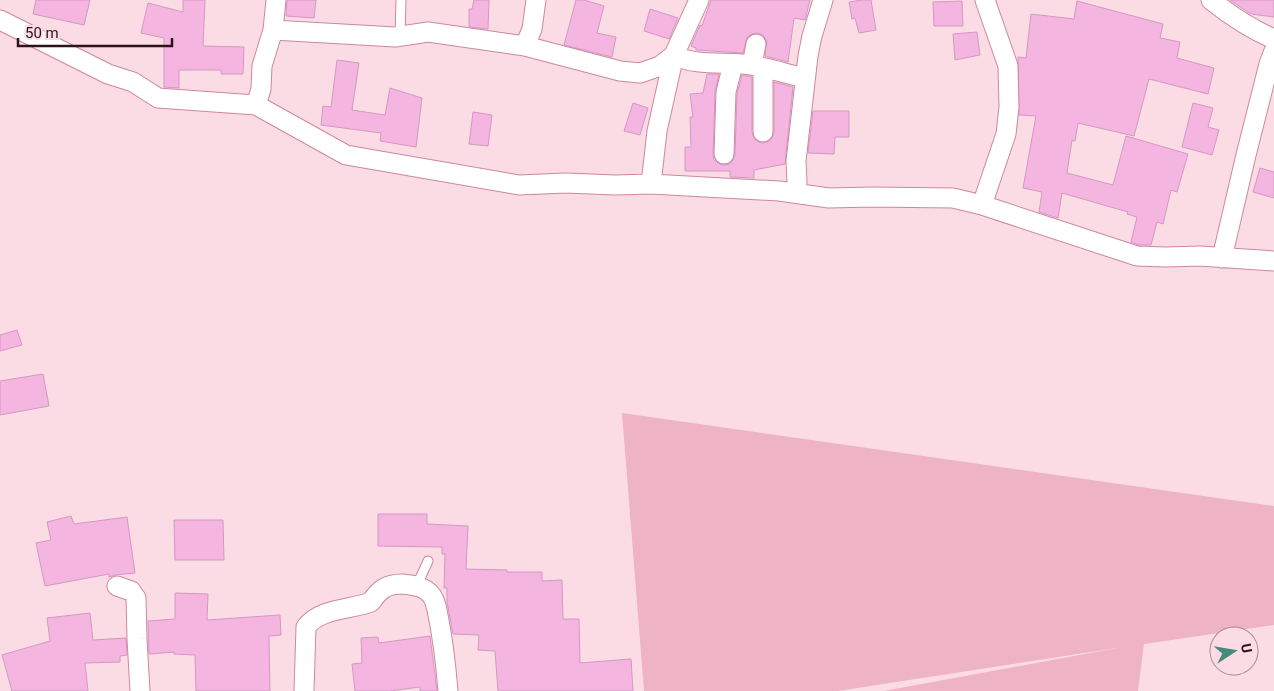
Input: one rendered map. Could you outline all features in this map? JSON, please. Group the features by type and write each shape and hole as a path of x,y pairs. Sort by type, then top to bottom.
{"street":[{"path":"256,105 261,89 262,66 274,30 276,0"},
{"path":"525,46 532,29 536,0"},
{"path":"651,184 656,131 674,55 699,0"},
{"path":"795,193 797,182 796,161 806,84 805,78 812,36 823,0"},
{"path":"982,205 1006,134 1009,107 1008,66 985,0"},
{"path":"1211,0 1243,23 1274,39"},
{"path":"0,20 108,74 133,82 158,98 256,105 346,155 519,185 566,183 651,184 795,193 829,198 872,196 953,198 982,205 1137,256 1192,256 1274,261"},
{"path":"274,30 400,36 428,32 525,46 620,71 640,73 660,66 674,55"},
{"path":"756,44 762,132"},
{"path":"1222,258 1246,155 1274,51"},
{"path":"674,55 697,63 710,62 757,67 805,78"},
{"path":"724,154 726,92 733,64"},
{"path":"304,691 306,627 312,619 320,615 371,602 378,591 386,586 400,584 417,585 434,599 440,628 448,691"},
{"path":"117,586 132,591 136,598 140,691"}],"lane":[{"path":"400,36 401,0"},
{"path":"417,585 428,560"}],"shaded area":[{"path":"622,413 1274,506 1274,625 1259,627 1209,626 1209,634 1144,644 1138,691 884,691 1117,648 838,691 644,691"}],"building":[{"path":"36,0 90,0 84,25 33,14"},
{"path":"183,0 205,0 203,46 244,47 243,74 221,74 221,70 179,70 179,88 164,87 164,38 141,33 148,3 183,12"},
{"path":"287,0 316,0 314,18 286,16"},
{"path":"474,0 489,0 488,29 469,27 469,9 472,9"},
{"path":"576,0 584,0 604,6 597,33 616,37 612,57 564,45"},
{"path":"711,0 810,0 805,20 794,18 788,62 765,56 767,41 763,35 758,33 747,37 743,53 696,50 696,48 691,46 700,25 702,26"},
{"path":"871,0 876,30 859,33 855,18 852,19 849,2"},
{"path":"1230,0 1274,0 1274,17 1251,14"},
{"path":"962,1 963,26 934,26 933,2"},
{"path":"1077,1 1163,24 1160,38 1180,42 1177,58 1214,68 1208,94 1149,79 1134,136 1078,123 1075,141 1072,140 1067,173 1113,185 1126,136 1188,154 1177,192 1171,190 1163,224 1157,222 1151,245 1139,245 1131,242 1137,217 1127,214 1128,212 1062,193 1058,218 1039,212 1042,192 1023,188 1036,116 1019,115 1018,57 1026,58 1031,14 1074,19"},
{"path":"650,9 678,18 669,39 644,31"},
{"path":"977,32 980,55 955,60 953,34"},
{"path":"337,60 359,63 352,110 385,115 390,88 422,98 416,147 380,141 381,133 321,125 323,106 331,107"},
{"path":"707,74 719,74 715,92 713,154 714,160 723,165 730,164 735,155 737,94 742,75 752,77 752,132 757,141 763,143 772,138 774,132 774,82 793,87 785,164 754,170 754,178 730,177 730,171 685,171 685,147 691,147 690,117 693,117 690,94 703,93"},
{"path":"633,103 648,108 640,135 624,131"},
{"path":"1193,103 1213,108 1208,127 1219,130 1212,155 1182,147"},
{"path":"813,111 849,111 849,137 835,137 834,154 808,153"},
{"path":"473,112 492,115 488,146 469,144"},
{"path":"1260,168 1274,172 1274,198 1253,192"},
{"path":"17,330 22,345 0,351 0,335"},
{"path":"43,374 49,406 0,415 0,381"},
{"path":"378,514 427,514 427,524 468,526 466,569 542,572 542,581 562,580 563,619 579,619 580,663 631,659 633,691 498,691 495,651 478,650 479,635 453,634 447,602 447,588 444,588 445,554 442,554 442,547 378,546"},
{"path":"71,516 74,524 127,517 135,573 109,577 109,574 45,586 36,543 51,540 47,522"},
{"path":"174,520 223,520 224,560 175,560"},
{"path":"175,593 208,594 207,620 280,615 281,635 269,636 270,691 196,691 195,655 174,654 174,652 149,654 148,621 175,619"},
{"path":"90,613 93,640 126,638 127,655 120,656 120,662 85,663 88,691 12,691 2,655 50,641 47,618"},
{"path":"430,636 437,691 420,691 420,687 390,691 355,691 352,664 362,663 361,638 378,637 379,643"}]}
